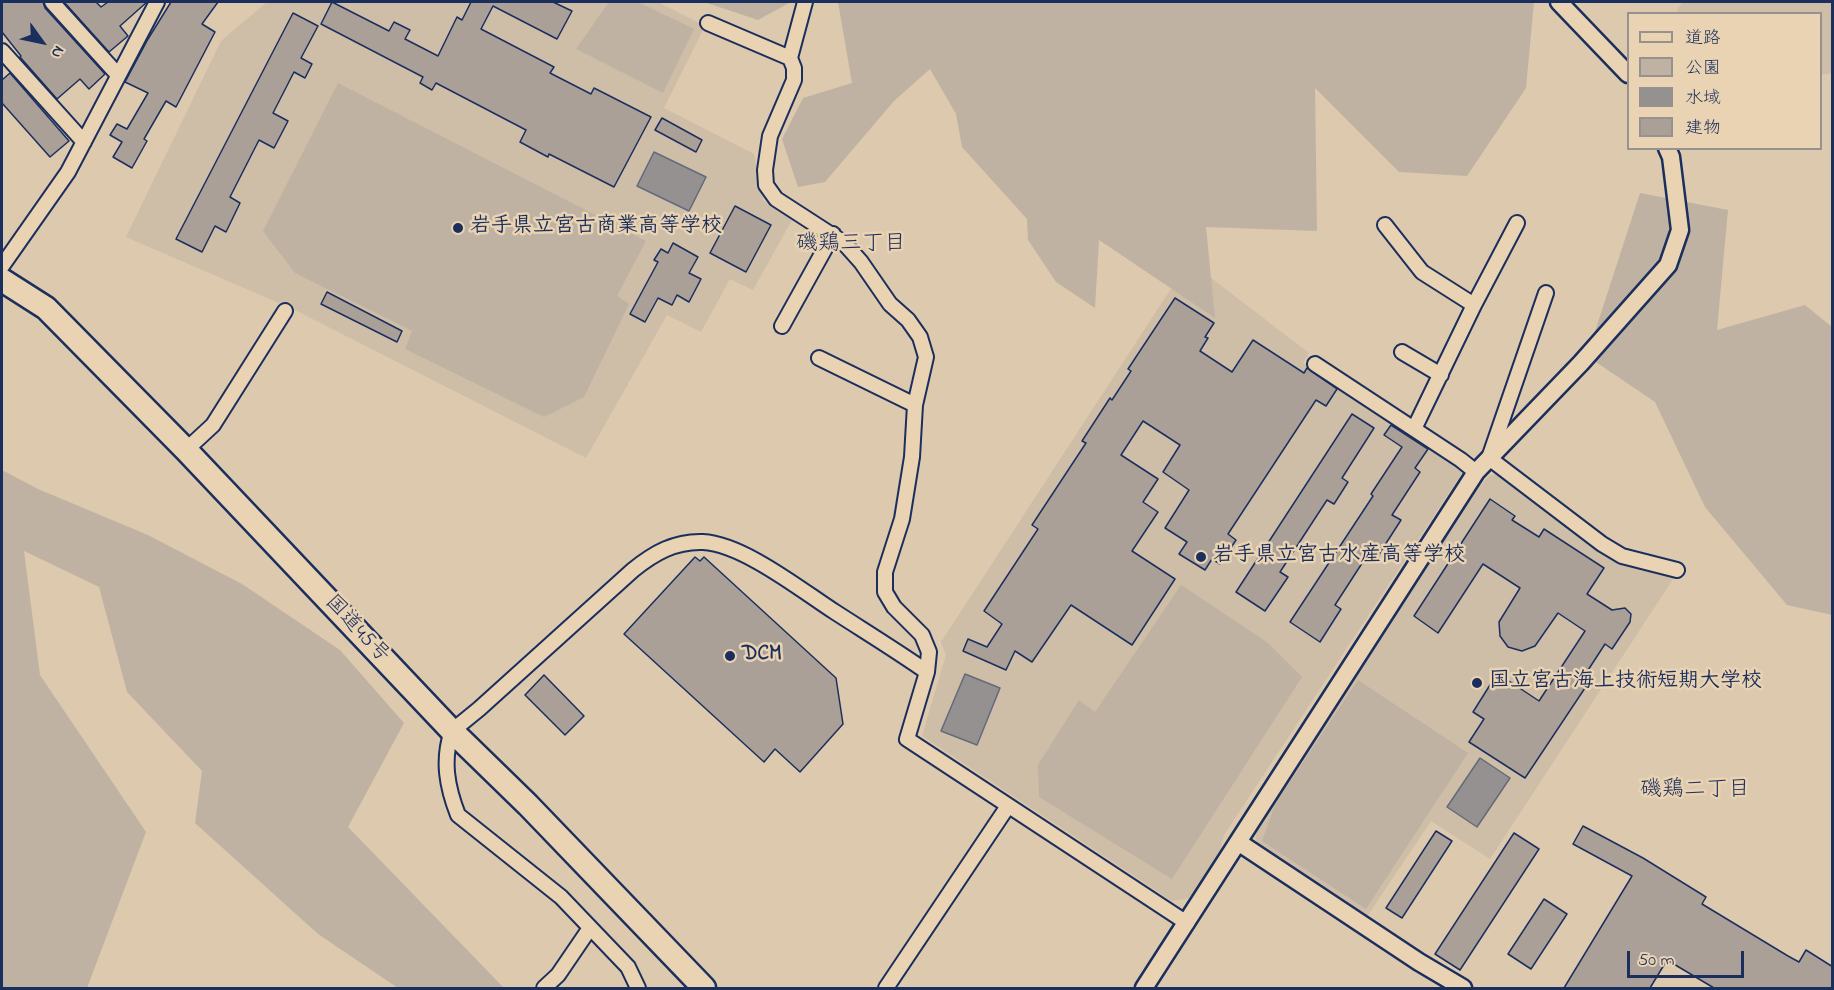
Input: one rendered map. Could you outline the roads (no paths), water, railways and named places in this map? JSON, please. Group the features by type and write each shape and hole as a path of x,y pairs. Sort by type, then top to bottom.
{"highway":[{"name":"国道45号","path":"2,280 46,308 186,450 452,731 528,805 704,988"}],"street":[{"path":"52,2 118,75"},
{"path":"2,266 68,172 157,2"},
{"path":"805,2 790,58 794,68 794,80 770,136 765,170 766,185 776,200 844,243 861,262 890,304 908,320 920,337 926,357 915,405 912,457 902,519 885,572 885,592 894,607 922,635 929,651 927,672 907,739 1187,922"},
{"path":"1559,2 1627,72"},
{"path":"708,23 790,58"},
{"path":"2,51 84,142"},
{"path":"1144,988 1476,472 1581,363 1668,265 1680,230 1671,157 1668,150"},
{"path":"1414,429 1517,223"},
{"path":"1385,225 1422,272 1474,305"},
{"path":"782,326 833,234"},
{"path":"1489,459 1546,293"},
{"path":"186,450 213,425 285,311"},
{"path":"1402,352 1441,375"},
{"path":"819,358 915,405"},
{"path":"1315,364 1476,472"},
{"path":"1489,459 1602,544 1622,556 1677,570"},
{"path":"638,988 628,968 561,897 458,815 447,780 447,759 452,731 633,570 652,555 677,543 705,542 735,551 774,572 927,672"},
{"path":"886,988 1008,806"},
{"path":"1238,842 1419,962 1463,988"},
{"path":"544,988 558,975 590,928"}],"water":[{"path":"654,152 706,177 689,211 637,186"},
{"path":"965,674 1000,688 977,745 941,731"},
{"path":"1480,758 1510,778 1477,827 1447,807"}],"place":[{"name":"岩手県立宮古商業高等学校","path":"458,228"},
{"name":"岩手県立宮古水産高等学校","path":"1201,557"},
{"name":"DCM","path":"730,656"},
{"name":"国立宮古海上技術短期大学校","path":"1477,683"}],"district":[{"name":"磯鶏三丁目","path":"851,245"},
{"name":"磯鶏二丁目","path":"1695,791"}]}
